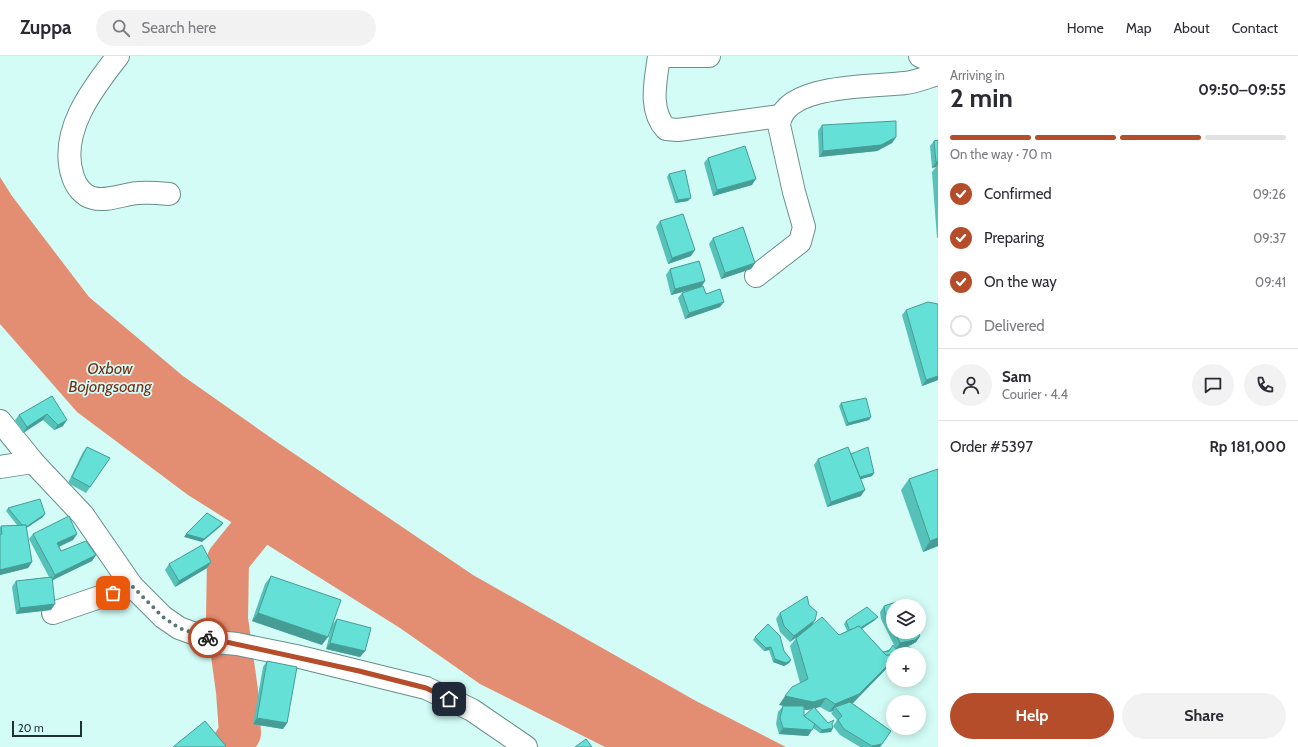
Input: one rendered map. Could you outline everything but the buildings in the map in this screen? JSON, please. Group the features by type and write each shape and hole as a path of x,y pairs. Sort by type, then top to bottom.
{"street":[{"path":"118,56 98,82 81,110 73,129 68,147 71,173 75,186 88,197 95,199 138,193 169,194"},
{"path":"659,56 654,94 656,114 666,129 678,130 780,116"},
{"path":"666,56 708,56"},
{"path":"920,56 938,64"},
{"path":"756,276 800,242 804,227 794,192 779,125 780,116 785,109 805,96 853,86 906,83 938,74"},
{"path":"0,421 33,462 84,516 132,586 163,617 179,628 227,643 359,671 426,688 472,710 526,747"},
{"path":"0,467 33,462"},
{"path":"53,613 132,586"}],"water":[{"name":"Oxbow Bojongsoang","path":"0,177 12,196 89,297 183,376 274,440 473,575 696,701 786,747 605,747 480,684 400,628 188,495 77,412 0,324"}],"waterway":[{"path":"231,747 240,733 237,691 227,619 228,560 277,499"}],"way so far":[{"path":"113,593 132,586 163,617 179,628 208,638"}],"route":[{"path":"208,638 217,642 237,644 296,656 359,671 426,688 449,699"}]}
